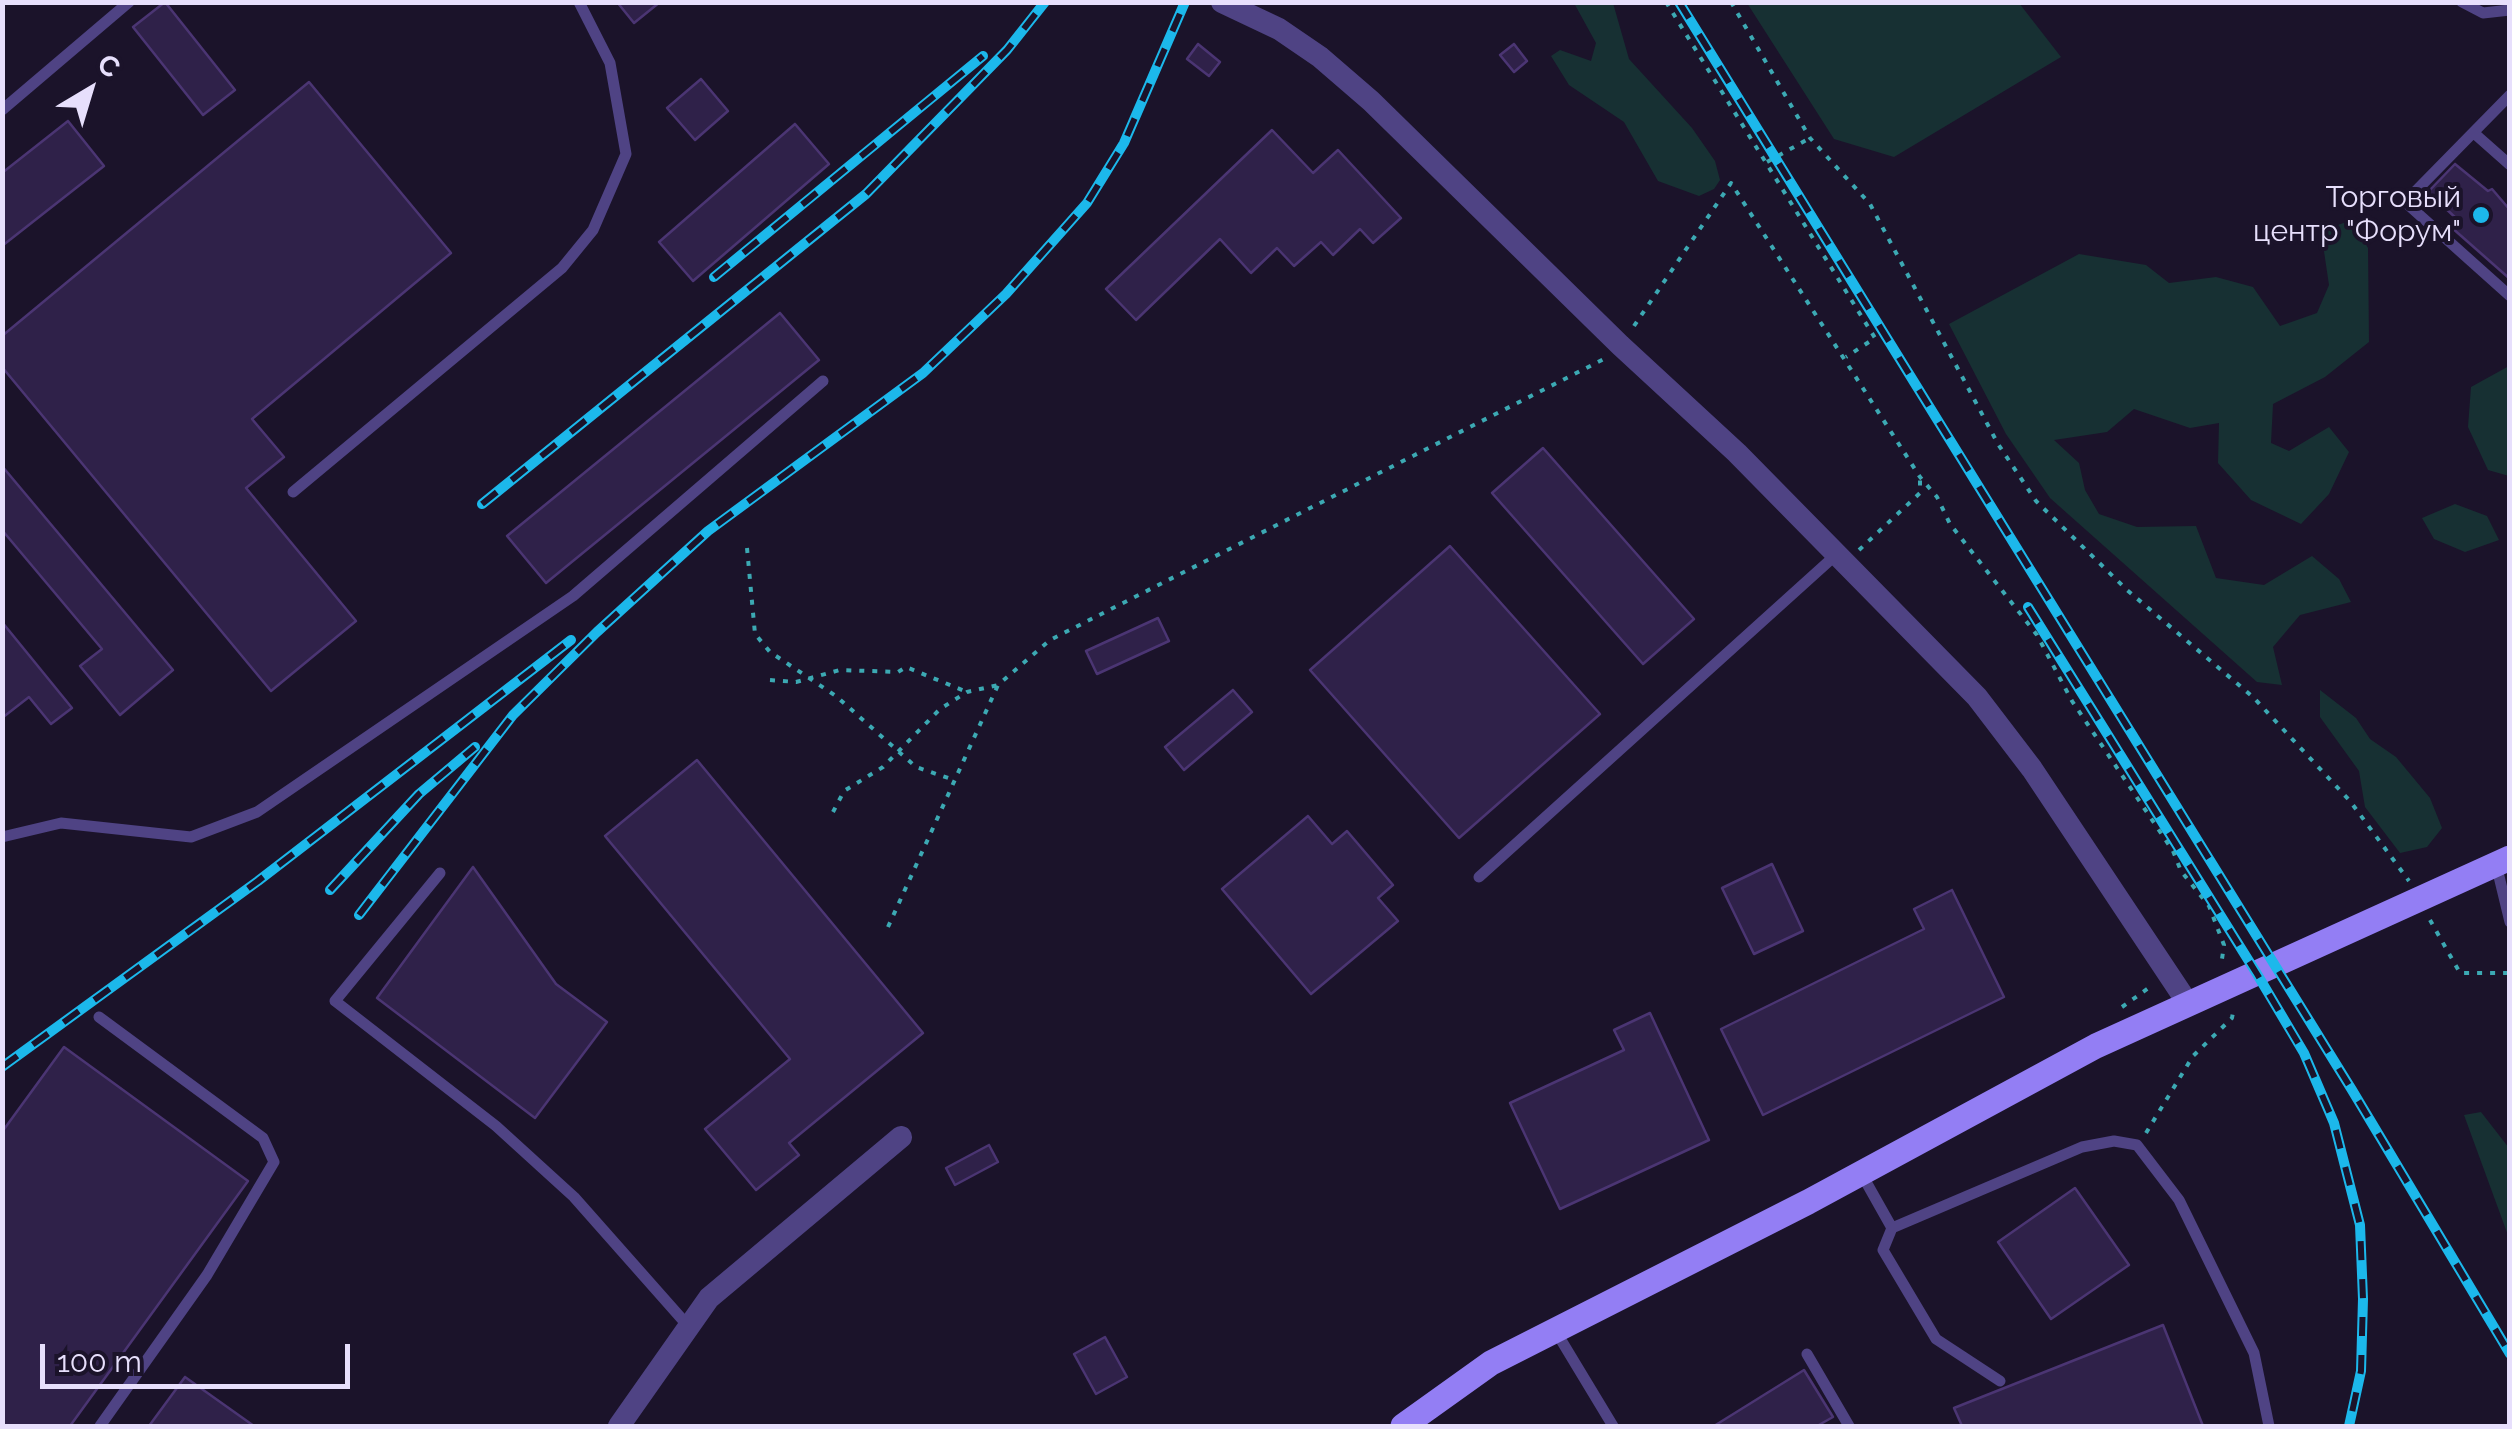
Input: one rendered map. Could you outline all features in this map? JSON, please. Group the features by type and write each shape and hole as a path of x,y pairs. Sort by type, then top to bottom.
{"street":[{"path":"1222,2 1279,29 1320,57 1620,345 1847,553 1977,697 2032,769 2187,1002"},
{"path":"1403,1426 1491,1364 2187,1002 2314,951 2503,861"},
{"path":"618,1426 710,1298 901,1137"}],"lane":[{"path":"2,110 129,2"},
{"path":"293,492 562,268 593,230 626,154 610,63 579,2"},
{"path":"2462,2 2483,13 2510,10"},
{"path":"2510,94 2404,202 2510,296"},
{"path":"2474,134 2510,164"},
{"path":"2,837 61,823 191,837 258,812 573,596 822,381"},
{"path":"1479,877 1847,553"},
{"path":"2503,861 2510,922"},
{"path":"440,873 336,1001 496,1126 574,1197 689,1326"},
{"path":"99,1017 263,1138 274,1162 207,1275 100,1426"},
{"path":"2000,1381 1936,1339 1883,1250 1892,1228 2082,1147 2114,1141 2137,1144 2179,1200 2254,1353 2269,1426"},
{"path":"1862,1173 1892,1228"},
{"path":"1555,1330 1613,1426"},
{"path":"1806,1354 1843,1425"}],"path":[{"path":"1666,2 1875,338 1846,357"},
{"path":"1731,2 1810,138 1870,204 1998,444 2036,502 2127,590 2253,697 2350,801 2410,882"},
{"path":"1767,162 1810,138"},
{"path":"888,927 998,684 1050,640 1600,363 1620,345 1669,280 1706,216 1731,184 1920,477 1938,498 1950,524 1976,551 2037,635 2072,700 2173,852 2182,872 2209,906 2222,935 2221,968 2234,1003 2232,1018 2193,1056 2166,1106 2137,1144"},
{"path":"1847,553 1920,493 1920,477"},
{"path":"747,548 756,634 770,652 836,696 916,766 954,780"},
{"path":"770,680 808,680 840,670 898,672 906,667 938,676 967,692"},
{"path":"833,812 844,791 882,767 940,709 967,692 998,684"},
{"path":"2428,916 2460,973 2510,973"},
{"path":"2114,1011 2144,995 2152,984"}],"green space":[{"path":"1574,3 1613,3 1629,59 1692,128 1715,161 1720,180 1714,189 1699,196 1658,181 1624,122 1569,85 1551,56 1560,50 1591,61 1596,43"},
{"path":"1747,3 2019,3 2061,57 1894,157 1834,139"},
{"path":"2352,220 2368,248 2369,342 2325,377 2273,404 2271,443 2289,451 2329,427 2349,452 2329,494 2301,524 2251,500 2218,463 2219,423 2190,428 2134,409 2107,432 2054,440 2079,463 2085,490 2099,514 2137,527 2196,526 2216,578 2264,585 2312,556 2339,579 2351,602 2300,615 2273,647 2282,685 2257,682 2050,498 2006,434 1949,324 2079,254 2146,265 2169,283 2216,277 2253,287 2280,326 2317,313 2329,285 2321,231"},
{"path":"2509,366 2509,476 2488,470 2468,427 2471,387"},
{"path":"2455,504 2487,516 2499,540 2465,552 2434,539 2422,518"},
{"path":"2320,690 2356,718 2370,739 2396,757 2430,798 2442,828 2427,847 2400,853 2365,807 2359,771 2320,717"},
{"path":"2481,1112 2509,1148 2509,1238 2464,1115"}],"building":[{"path":"165,2 235,90 203,115 133,27"},
{"path":"617,2 660,2 634,23"},
{"path":"1198,44 1220,62 1209,76 1187,59"},
{"path":"1514,44 1527,61 1514,72 1500,55"},
{"path":"701,79 728,111 695,140 667,108"},
{"path":"309,82 451,253 252,419 284,457 246,488 356,621 271,691 2,367 2,336"},
{"path":"68,121 104,166 2,246 2,173"},
{"path":"795,124 829,164 693,281 659,242"},
{"path":"1272,130 1313,173 1338,150 1401,218 1373,243 1360,229 1333,255 1321,242 1294,266 1277,248 1251,273 1220,239 1136,320 1106,289"},
{"name":"Торговый центр \"Форум\"","path":"2455,164 2488,191 2492,189 2510,210 2510,279 2451,227 2458,220 2428,192"},
{"path":"780,313 819,360 546,583 507,536"},
{"path":"1543,448 1694,619 1643,664 1492,493"},
{"path":"2,466 173,670 120,715 80,666 102,649 2,530"},
{"path":"1450,546 1600,714 1459,838 1310,670"},
{"path":"1158,618 1169,641 1097,674 1086,651"},
{"path":"2,622 72,708 51,724 29,697 2,718"},
{"path":"1233,690 1252,712 1184,770 1165,747"},
{"path":"697,760 923,1033 789,1143 799,1155 756,1190 705,1129 790,1059 605,836"},
{"path":"1308,816 1332,844 1347,831 1393,885 1378,898 1398,921 1311,994 1222,889"},
{"path":"1772,864 1803,931 1754,954 1722,888"},
{"path":"473,867 556,984 607,1022 535,1118 377,998"},
{"path":"1952,890 2004,997 1763,1115 1721,1029 1924,929 1914,909"},
{"path":"1650,1013 1709,1140 1560,1209 1510,1103 1624,1050 1614,1030"},
{"path":"64,1047 248,1181 70,1426 2,1426 2,1132"},
{"path":"989,1145 998,1162 955,1185 946,1168"},
{"path":"2075,1188 2129,1265 2051,1319 1998,1242"},
{"path":"2163,1325 2203,1426 1962,1426 1954,1408"},
{"path":"1105,1337 1127,1377 1096,1394 1074,1354"},
{"path":"1804,1370 1833,1417 1817,1426 1714,1426"},
{"path":"185,1377 254,1426 149,1426"}],"railway":[{"path":"482,504 866,194 1007,50 1045,2"},
{"path":"359,915 513,715 597,632 708,531 923,373 1006,294 1087,203 1124,143 1185,2"},
{"path":"1679,2 2352,1090 2510,1354"},
{"path":"714,277 983,56"},
{"path":"2028,607 2304,1053 2334,1123 2360,1225 2361,1371 2349,1426"},
{"path":"2,1067 258,881 571,640"},
{"path":"330,890 419,794 475,747"}],"place":[{"name":"Торговый центр \"Форум\"","path":"2481,215"}]}
